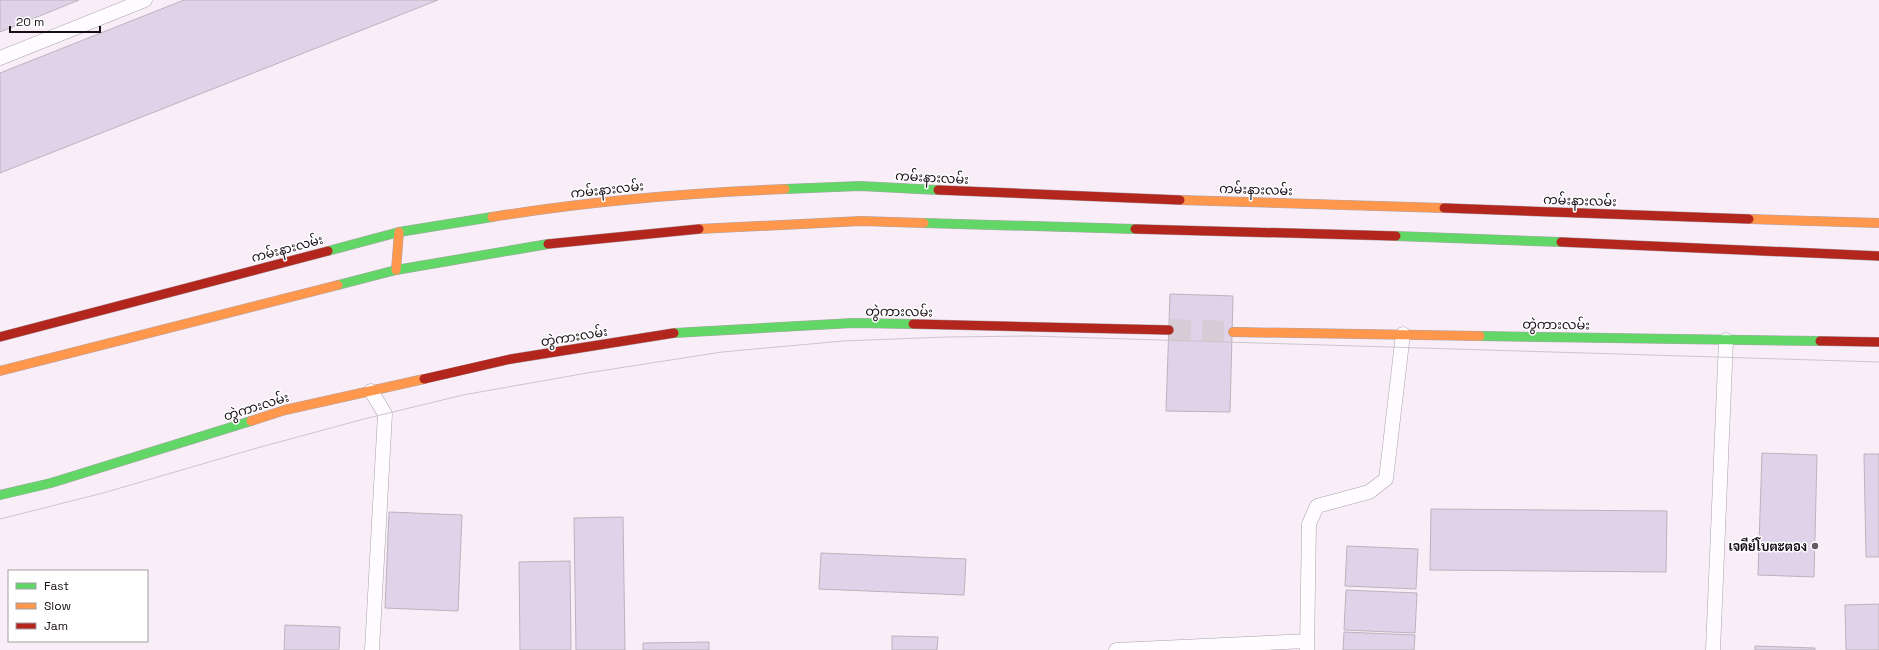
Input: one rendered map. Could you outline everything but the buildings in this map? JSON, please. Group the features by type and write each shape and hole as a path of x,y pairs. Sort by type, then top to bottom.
{"main road":[{"name":"ကမ်းနားလမ်း","path":"0,337 399,232 540,209 692,193 860,186 1211,205 1879,223"},
{"path":"0,371 396,270 544,244 711,228 861,221 1210,227 1879,256"},
{"path":"396,270 399,232"},
{"name":"တွဲကားလမ်း","path":"0,495 51,483 285,410 511,359 684,332 853,323 1169,330"},
{"name":"တွဲကားလမ်း","path":"1233,332 1879,342"}],"lane":[{"path":"0,58 145,0"},
{"path":"1116,650 1306,645 1309,524 1317,506 1369,492 1386,479 1403,334"},
{"path":"1713,650 1726,340"},
{"path":"371,391 384,414 372,650"}],"tunnel":[{"path":"1169,330 1233,332"}],"tram line":[{"path":"0,519 103,493 257,448 364,419 463,395 587,373 722,352 843,341 946,337 1030,336 1879,362"}],"traffic: fast":[{"path":"785,189 860,186 938,190"},
{"path":"328,251 399,232 492,217"},
{"path":"924,223 1135,229"},
{"path":"1396,236 1561,242"},
{"path":"338,285 396,270 548,244"},
{"path":"674,333 853,323 913,324"},
{"path":"1480,336 1820,341"},
{"path":"0,495 51,483 251,421"}],"traffic: slow":[{"path":"492,217 565,206 638,198 785,189"},
{"path":"1180,200 1444,208"},
{"path":"1749,219 1879,223"},
{"path":"699,229 861,221 924,223"},
{"path":"396,270 399,232"},
{"path":"0,371 338,285"},
{"path":"1233,332 1480,336"},
{"path":"251,421 285,410 424,379"}],"traffic: jam":[{"path":"938,190 1180,200"},
{"path":"1444,208 1749,219"},
{"path":"548,244 699,229"},
{"path":"1135,229 1396,236"},
{"path":"1561,242 1879,256"},
{"path":"0,337 328,251"},
{"path":"913,324 1169,330"},
{"path":"424,379 511,359 674,333"},
{"path":"1820,341 1879,342"}],"place":[{"name":"เจดีย์โบตะตอง","path":"1815,546"}]}
